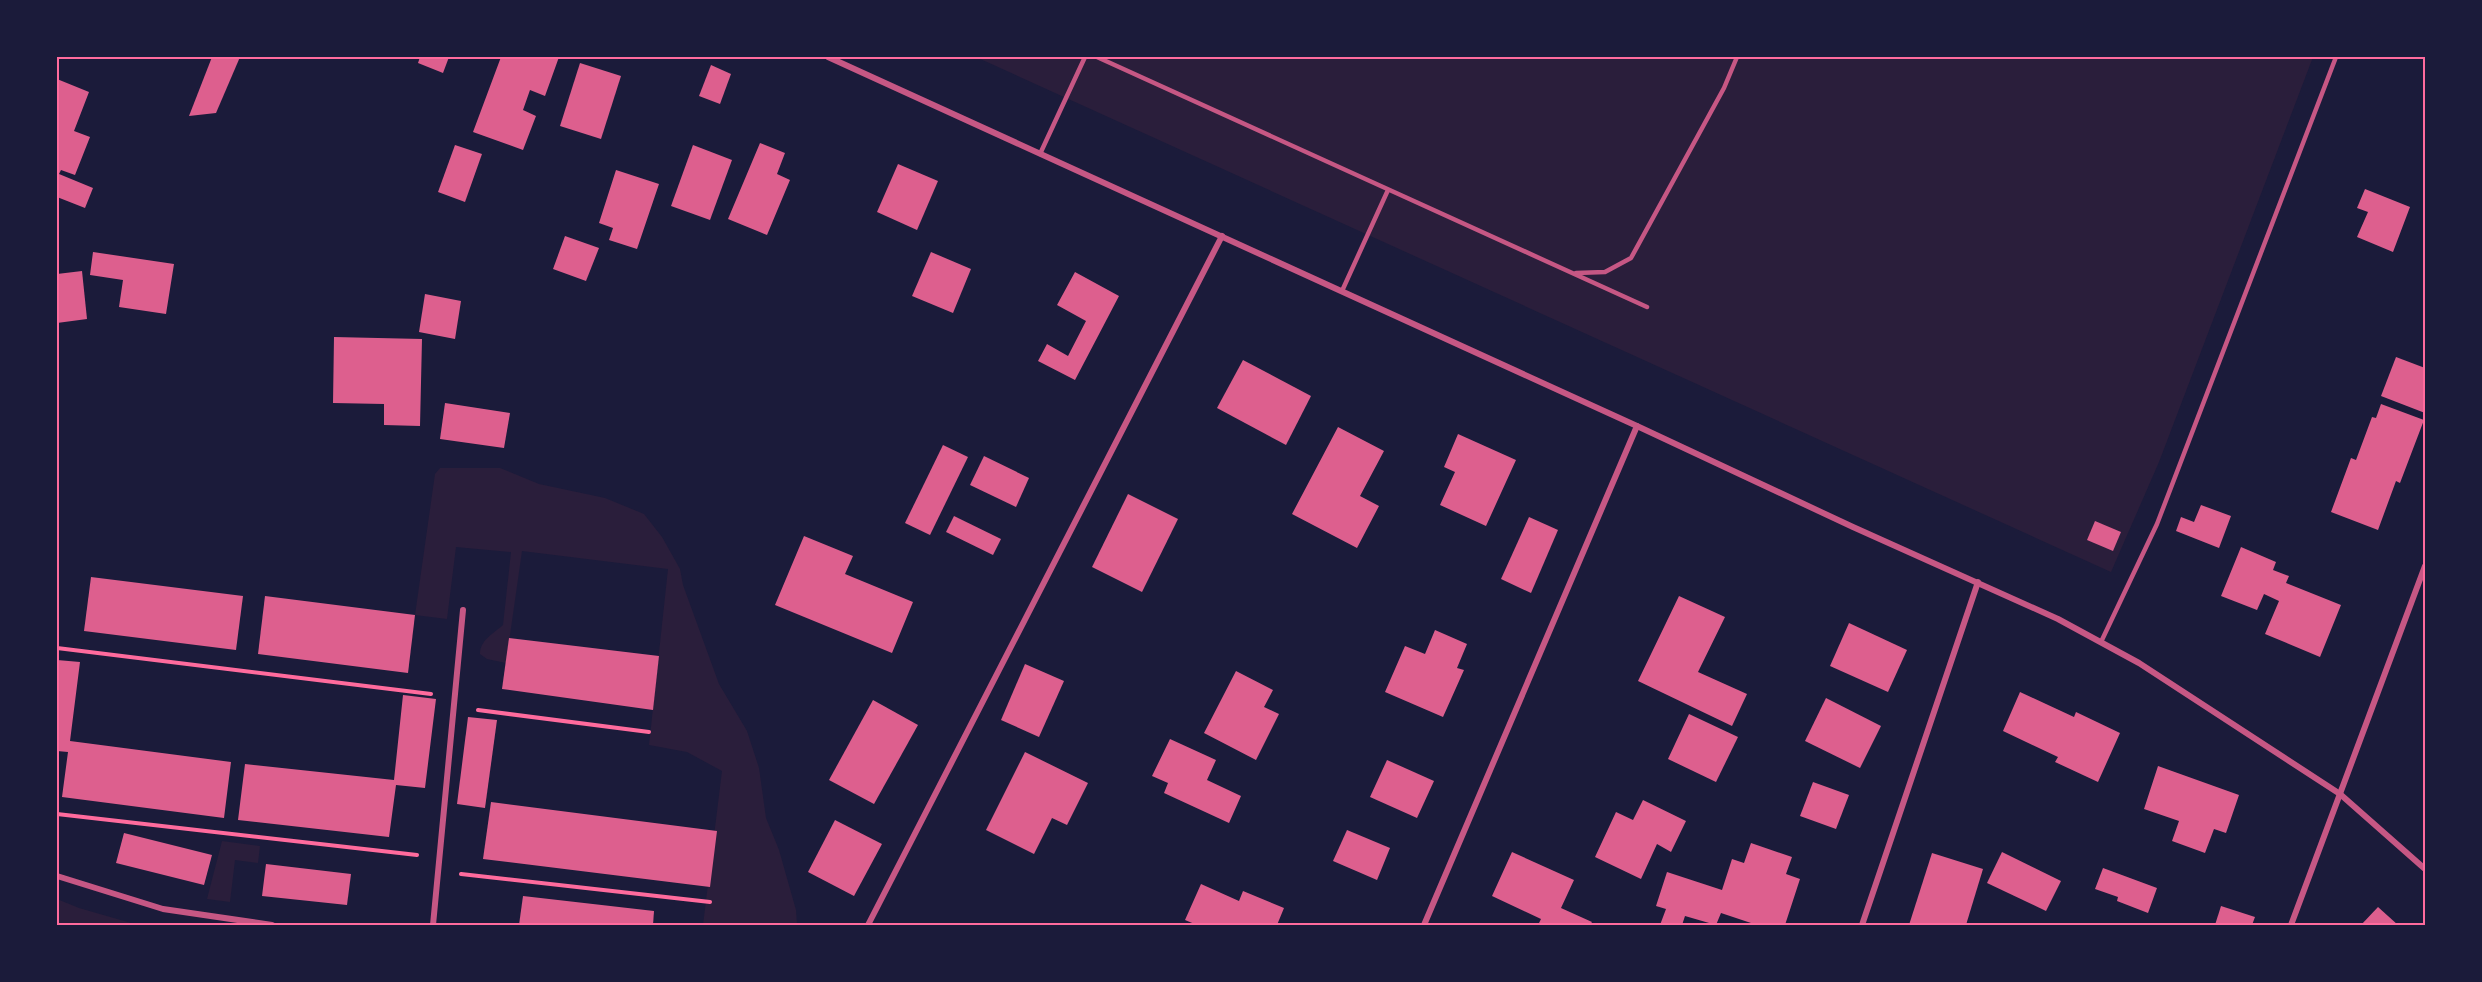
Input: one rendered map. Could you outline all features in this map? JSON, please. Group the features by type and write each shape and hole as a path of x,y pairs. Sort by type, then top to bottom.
{"street":[{"path":"828,57 2058,619 2139,663 2340,794 2425,869"},
{"path":"868,925 1222,236"},
{"path":"1424,925 1637,426"},
{"path":"2291,925 2425,566"},
{"path":"1862,925 1978,582"},
{"path":"433,925 463,610"},
{"path":"57,876 164,909 216,922 272,925"}],"lane":[{"path":"1040,154 1084,57"},
{"path":"1097,57 1647,307"},
{"path":"1573,273 1605,272 1631,258 1724,88 1737,57"},
{"path":"2101,642 2157,524 2336,57"},
{"path":"1342,291 1388,190"}],"path":[{"path":"57,648 455,697"},
{"path":"454,706 650,732"},
{"path":"57,814 439,858"},
{"path":"438,872 710,902"}],"shaded area":[{"path":"976,57 2313,57 2159,462 2111,572"},
{"path":"440,468 500,468 539,484 605,498 644,514 662,537 680,569 683,585 719,684 747,731 759,768 766,818 779,850 796,910 797,925 703,925 722,771 687,752 649,745 668,569 522,551 506,663 487,659 480,654 482,645 503,625 511,552 456,547 447,619 415,615 435,474"},
{"path":"222,841 260,846 258,863 235,860 230,902 207,899"},
{"path":"57,899 79,908 138,925 57,925"}],"building":[{"path":"212,57 240,57 216,113 189,116"},
{"path":"420,57 449,57 443,73 418,63"},
{"path":"501,57 559,57 545,96 530,90 523,110 536,116 523,150 473,132"},
{"path":"580,63 621,76 601,139 560,126"},
{"path":"711,65 731,74 720,104 699,96"},
{"path":"57,79 89,92 74,131 90,137 75,175 61,170 59,174 93,188 85,208 57,197"},
{"path":"760,143 785,153 777,174 790,180 767,235 728,219"},
{"path":"455,145 482,154 465,202 438,192"},
{"path":"693,145 732,160 710,220 671,206"},
{"path":"898,164 938,181 917,230 877,212"},
{"path":"616,170 659,184 637,249 609,240 613,228 599,223"},
{"path":"2365,189 2410,207 2393,252 2357,237 2368,212 2357,208"},
{"path":"565,236 599,248 586,281 553,269"},
{"path":"93,252 174,264 166,314 119,307 123,280 90,275"},
{"path":"931,252 971,269 953,313 912,296"},
{"path":"82,271 87,319 57,323 57,274"},
{"path":"1075,272 1119,296 1075,380 1038,361 1047,344 1068,356 1086,321 1057,305"},
{"path":"425,294 461,301 455,339 419,332"},
{"path":"334,337 422,339 420,426 384,425 384,404 333,403"},
{"path":"2396,357 2425,368 2425,413 2381,396"},
{"path":"1243,360 1311,396 1286,445 1217,408"},
{"path":"445,403 510,413 504,448 440,439"},
{"path":"2381,404 2424,420 2400,483 2396,481 2378,530 2331,512 2351,458 2356,460 2372,417 2376,418"},
{"path":"1338,427 1384,451 1360,496 1379,506 1357,548 1292,514"},
{"path":"1458,434 1516,460 1486,526 1440,505 1455,472 1444,467"},
{"path":"943,445 968,457 930,535 905,523"},
{"path":"984,456 1029,478 1016,507 970,485"},
{"path":"1128,494 1178,519 1142,592 1092,567"},
{"path":"2201,505 2231,516 2219,548 2176,531 2181,517 2194,522"},
{"path":"954,516 1001,539 993,555 946,532"},
{"path":"1529,517 1558,530 1531,593 1501,579"},
{"path":"2095,521 2121,532 2113,551 2087,540"},
{"path":"804,536 853,556 845,574 913,602 892,653 775,605"},
{"path":"2241,547 2276,562 2273,570 2289,576 2286,583 2341,605 2320,657 2265,634 2279,601 2264,594 2257,610 2221,596"},
{"path":"91,577 243,596 236,650 84,631"},
{"path":"265,596 415,615 408,673 258,654"},
{"path":"1679,596 1725,617 1698,672 1747,694 1732,726 1638,681"},
{"path":"1849,623 1907,650 1888,692 1830,666"},
{"path":"1435,630 1467,644 1457,668 1464,670 1443,717 1385,692 1405,646 1425,654"},
{"path":"509,638 659,656 653,710 502,689"},
{"path":"57,660 80,662 70,741 231,762 224,818 62,797 68,752 57,751"},
{"path":"1025,664 1064,681 1039,737 1001,720"},
{"path":"1236,671 1273,690 1264,707 1279,714 1256,760 1204,733"},
{"path":"2020,692 2074,717 2076,712 2120,733 2098,782 2055,762 2058,757 2003,731"},
{"path":"403,695 436,699 425,788 396,785 389,837 238,820 245,764 394,780"},
{"path":"1826,698 1881,726 1860,768 1805,741"},
{"path":"873,700 918,725 874,804 829,780"},
{"path":"1689,714 1738,737 1716,782 1668,759"},
{"path":"468,717 497,720 485,808 457,804"},
{"path":"1170,739 1216,760 1207,780 1241,796 1229,823 1164,793 1168,783 1152,776"},
{"path":"1025,752 1088,783 1067,825 1052,818 1034,854 986,830"},
{"path":"1387,760 1434,781 1417,818 1370,797"},
{"path":"2158,766 2239,795 2226,833 2214,829 2205,853 2172,841 2179,821 2144,809"},
{"path":"1813,782 1849,795 1836,829 1800,816"},
{"path":"1643,800 1686,821 1671,852 1657,844 1641,879 1595,857 1616,812 1633,820"},
{"path":"491,802 717,831 710,887 483,859"},
{"path":"835,820 882,844 854,896 808,872"},
{"path":"1347,830 1390,848 1377,880 1333,861"},
{"path":"124,833 212,855 204,885 116,863"},
{"path":"1751,843 1792,857 1786,874 1800,879 1785,925 1757,925 1721,913 1716,925 1685,916 1682,925 1660,925 1666,909 1656,906 1667,872 1722,890 1732,859 1744,863"},
{"path":"1512,852 1574,880 1561,908 1592,922 1590,925 1538,925 1541,919 1492,896"},
{"path":"2002,852 2061,881 2046,911 1987,883"},
{"path":"1932,853 1983,869 1966,925 1909,925"},
{"path":"266,864 351,874 347,905 262,896"},
{"path":"2103,868 2157,888 2148,913 2117,901 2118,897 2095,889"},
{"path":"1201,884 1239,901 1243,891 1284,908 1277,925 1197,925 1185,920"},
{"path":"523,896 654,911 653,925 519,925"},
{"path":"2221,906 2255,917 2252,925 2215,925"},
{"path":"2378,907 2398,925 2361,925"}]}
